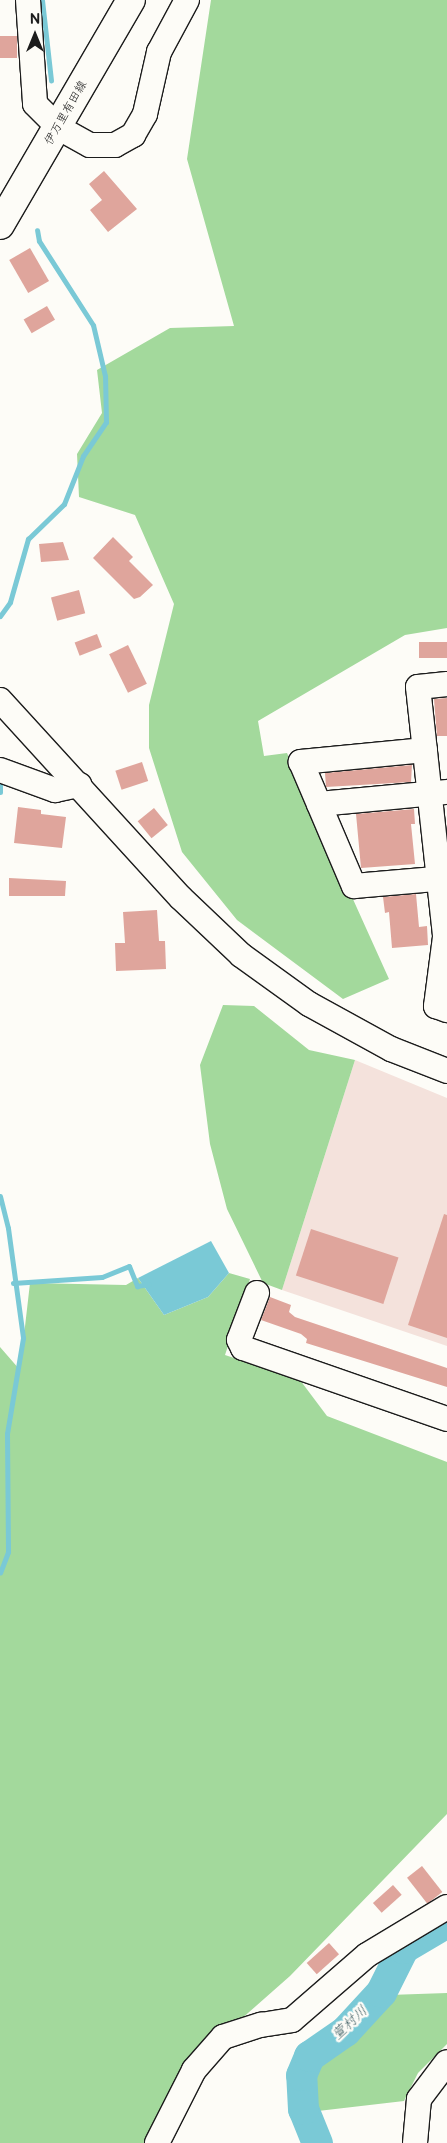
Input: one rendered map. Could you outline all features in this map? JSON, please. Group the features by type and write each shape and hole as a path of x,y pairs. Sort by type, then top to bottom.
{"main road":[{"name":"伊万里有田線","path":"0,225 131,0"}],"street":[{"path":"28,0 35,104 58,128 90,145 115,145 133,135 145,114 159,52 187,0"},
{"path":"447,684 418,687 425,750 438,793 443,879 446,937 436,1006 447,1010"},
{"path":"0,700 181,898 241,954 309,1004 391,1048 447,1072"},
{"path":"425,750 301,762 354,886 443,879"},
{"path":"5,771 55,790 79,785"},
{"path":"319,804 438,793"},
{"path":"257,1293 239,1340 243,1348 447,1419"},
{"path":"157,2143 194,2070 223,2037 261,2024 292,2020 367,1955 447,1907"},
{"path":"415,2143 419,2099 447,2062"}],"shaded area":[{"path":"355,1060 447,1098 447,1346 282,1290"}],"green space":[{"path":"211,0 447,0 447,628 405,635 258,721 264,756 287,753 389,979 343,999 237,920 182,852 149,748 149,705 174,604 135,515 79,497 77,454 102,413 97,370 170,328 234,326 187,159"},
{"path":"223,1005 254,1006 309,1050 355,1060 282,1290 263,1283 227,1209 210,1144 200,1065"},
{"path":"229,1273 250,1279 225,1355 300,1380 327,1416 447,1462 447,1814 290,1976 191,2063 146,2143 0,2143 0,1347 20,1370 30,1283 126,1285 138,1278 164,1315 208,1297"},
{"path":"447,1993 447,2044 418,2073 404,2101 318,2111 311,2080 320,2059 357,2034 389,1995"}],"water":[{"path":"211,1241 229,1273 208,1297 164,1315 138,1278"}],"building":[{"path":"0,36 17,36 17,58 0,58"},
{"path":"104,171 137,209 108,232 90,210 102,200 89,184"},
{"path":"30,248 49,281 28,293 9,260"},
{"path":"47,306 55,320 32,333 24,320"},
{"path":"113,537 133,557 129,561 153,585 140,597 134,599 93,558"},
{"path":"63,542 69,560 41,562 39,544"},
{"path":"79,590 85,613 57,621 51,598"},
{"path":"97,634 102,647 80,656 75,643"},
{"path":"419,642 447,642 447,658 419,658"},
{"path":"128,645 147,684 128,693 109,654"},
{"path":"447,698 447,736 437,736 434,699"},
{"path":"142,762 148,781 122,790 115,771"},
{"path":"412,765 411,782 326,787 325,773"},
{"path":"18,807 41,810 41,814 66,817 62,848 14,843"},
{"path":"154,808 168,825 152,838 138,821"},
{"path":"414,809 415,824 411,824 415,864 361,868 356,814"},
{"path":"9,878 66,881 65,896 9,896"},
{"path":"416,894 419,927 427,926 428,945 392,948 389,912 385,913 383,897"},
{"path":"157,910 159,941 165,941 166,969 116,971 115,943 125,943 123,912"},
{"path":"444,1214 447,1215 447,1338 408,1325"},
{"path":"311,1229 398,1257 383,1304 296,1276"},
{"path":"270,1297 291,1305 289,1312 295,1317 447,1368 447,1387 306,1343 307,1339 301,1334 261,1320"},
{"path":"422,1866 442,1892 427,1904 407,1878"},
{"path":"393,1885 402,1895 382,1913 373,1903"},
{"path":"329,1943 339,1954 317,1974 307,1963"}],"waterway":[{"path":"42,0 51,80"},
{"path":"0,616 10,602 28,539 64,504 83,456 106,422 105,376 93,325 39,241 37,230"},
{"path":"0,778 0,792"},
{"path":"0,1196 8,1228 23,1338 7,1434 8,1552 0,1573"},
{"path":"13,1283 102,1277 129,1266 137,1286 149,1284"},
{"name":"萱村川","path":"317,2143 303,2109 301,2075 309,2056 345,2031 381,1992 403,1948 447,1922"}]}
